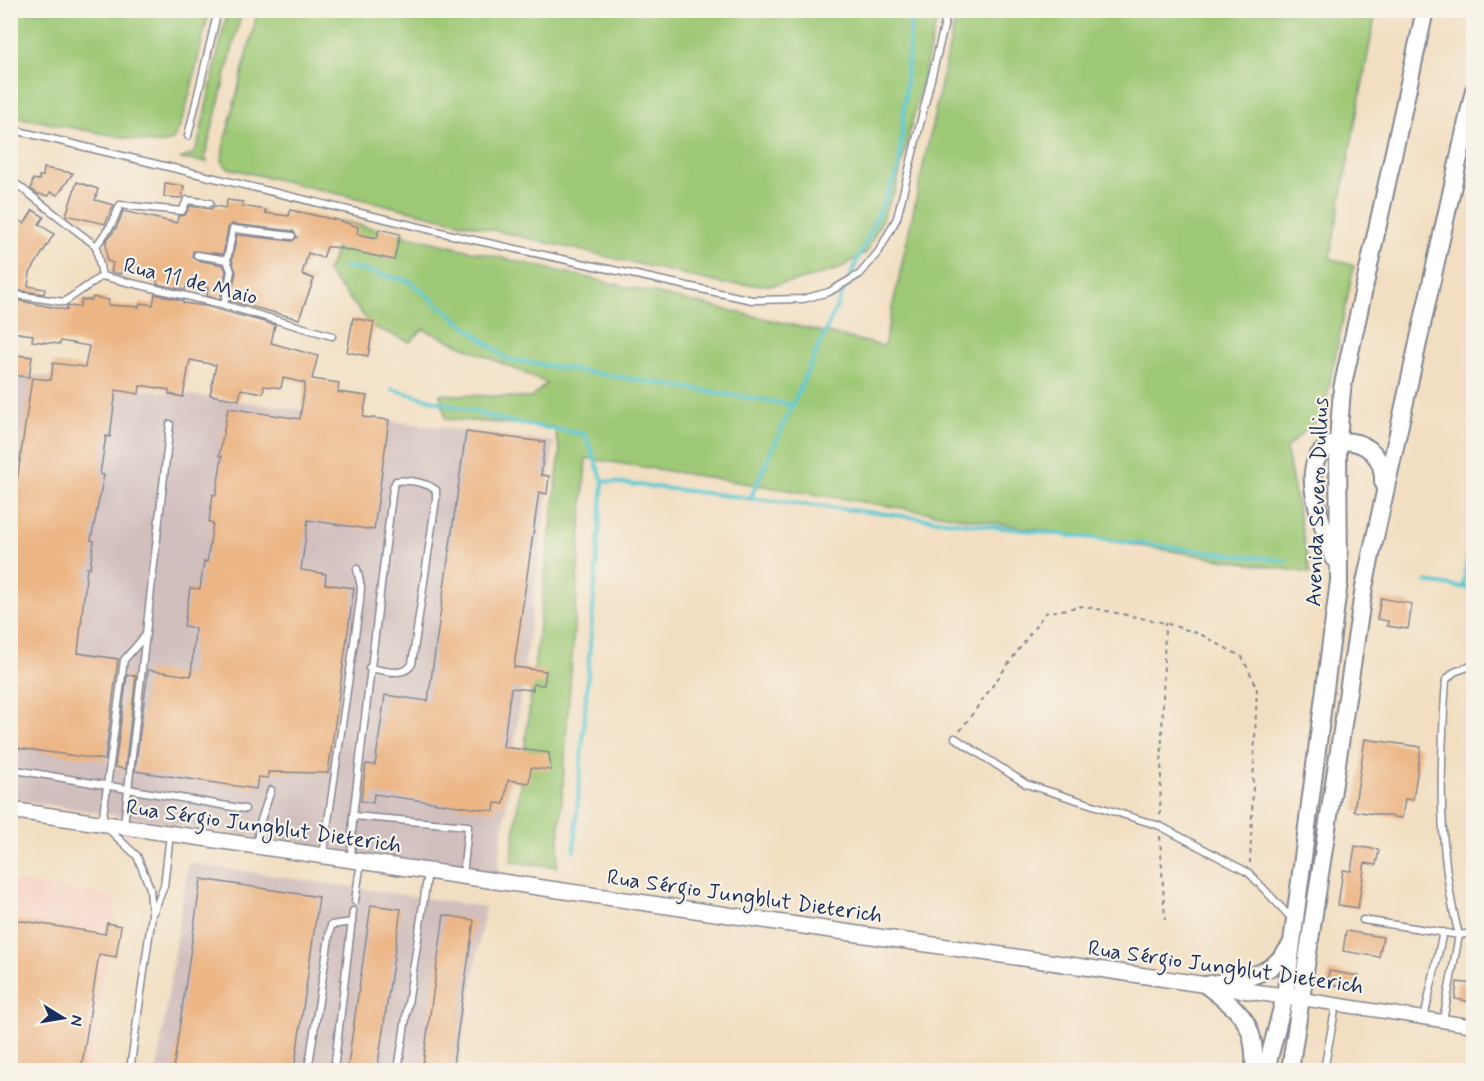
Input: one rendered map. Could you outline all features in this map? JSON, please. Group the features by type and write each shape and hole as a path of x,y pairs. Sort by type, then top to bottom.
{"main road":[{"name":"Avenida Severo Dullius","path":"1266,1071 1285,996 1340,581 1338,442 1342,389 1425,10"},
{"path":"1290,1071 1364,587 1473,90"},
{"path":"1340,581 1312,480 1313,468 1325,448 1338,442 1359,442 1378,456 1384,479 1380,509"},
{"path":"1206,985 1271,969 1282,959 1292,942"},
{"path":"1206,985 1231,1004 1249,1025 1255,1051 1254,1071"}],"street":[{"name":"Rua Sérgio Jungblut Dieterich","path":"10,810 1285,996 1473,1026"}],"lane":[{"path":"188,136 218,10"},
{"path":"10,129 557,258 752,300 803,299 829,292 860,274 879,251 897,218 948,10"},
{"path":"10,179 96,246 102,276"},
{"path":"96,246 112,224 120,205 183,211 187,200 210,203"},
{"path":"224,305 231,271 227,260 233,229 292,236"},
{"path":"197,255 227,260"},
{"name":"Rua 11 de Maio","path":"10,294 64,302 102,276 224,305 332,336"},
{"path":"10,408 12,390"},
{"path":"123,826 170,424"},
{"path":"355,901 356,861 352,816 369,668 393,487 396,482 402,480 431,486 436,490 436,499 412,664 408,670 402,672 369,668"},
{"path":"323,856 360,601 361,587 357,569"},
{"path":"130,1071 152,915 150,888 137,856 102,823 124,660 145,636"},
{"path":"1443,1021 1459,935 1445,870 1442,807 1445,702 1449,676 1473,664"},
{"path":"955,738 1026,784 1160,826 1249,873 1295,921"},
{"path":"10,769 245,809"},
{"path":"256,846 259,826 271,790"},
{"path":"352,816 468,826 462,877"},
{"path":"152,915 164,886 170,833"},
{"path":"398,1071 428,872"},
{"path":"334,1071 353,911"},
{"path":"1363,920 1459,935 1473,933"},
{"path":"308,1071 331,925 352,922"},
{"path":"1424,1018 1443,932"},
{"path":"1324,1071 1336,1005"}],"path":[{"path":"955,738 1046,613 1083,606 1164,623 1200,634 1242,657 1257,687 1249,873"},
{"path":"1164,623 1160,826 1165,920"}],"shaded area":[{"path":"10,372 554,442 497,875 11,799"},
{"path":"188,863 485,907 458,1070 157,1070"},
{"path":"10,880 117,897 88,1070 11,1070"}],"green space":[{"path":"258,10 939,11 896,188 867,252 839,269 801,280 772,285 724,284 228,168 222,162 223,148"},
{"path":"10,11 209,11 189,97 174,138 167,143 152,143 11,116"},
{"path":"227,11 242,11 205,156 207,162 180,159 193,154 198,144"},
{"path":"957,11 1376,11 1330,258 1354,266 1323,415 1286,448 1310,573 586,458 557,867 511,862 560,452 554,427 446,419 440,394 531,398 547,383 423,329 410,342 373,327 327,272 335,254 341,221 884,346"}],"building":[{"path":"44,168 73,173 58,195 50,192 49,196 38,194 31,189 33,179 39,180 39,176 43,176"},
{"path":"77,182 98,189 95,200 114,205 105,224 66,215"},
{"path":"165,183 184,186 182,198 164,197"},
{"path":"227,200 243,202 242,206 266,210 265,213 289,216 290,210 341,221 358,227 357,234 377,238 379,229 400,234 394,260 334,247 327,247 323,258 308,253 302,274 314,279 299,319 230,301 236,272 232,260 237,235 292,241 297,237 293,231 232,224 228,228 223,254 193,251 192,256 196,260 223,265 226,271 220,299 207,296 208,288 187,284 185,290 157,284 157,280 147,278 148,273 122,269 121,274 111,272 113,263 107,261 106,241 117,227 123,211 177,223 178,216 185,215 190,206 211,209 215,206 226,208"},
{"path":"33,210 44,217 39,224 54,234 30,273 28,286 45,289 44,294 10,289 10,214 24,224"},
{"path":"155,294 275,325 271,343 318,356 312,379 339,383 338,392 367,396 363,417 389,420 374,530 308,520 301,570 326,574 325,584 354,588 328,773 268,772 268,778 258,777 256,789 135,771 148,670 191,676 195,628 184,626 190,588 200,589 204,561 207,562 213,523 209,522 213,494 216,495 222,456 219,456 228,408 300,419 305,383 283,378 281,388 264,386 263,393 241,389 239,400 210,395 216,365 190,360 183,397 169,394 169,390 146,386 140,386 139,394 116,390 110,437 106,436 100,474 104,475 91,540 94,541 90,568 87,568 78,653 118,659 105,760 10,747 10,528 32,378 51,380 53,363 85,367 89,346 61,341 60,344 32,341 33,335 10,332 10,299 67,310 67,306 80,307 81,300 92,300 93,297 109,300 108,305 139,307 140,303 153,305"},
{"path":"353,318 374,322 368,356 347,352"},
{"path":"10,354 32,357 29,377 10,375"},
{"path":"466,432 545,442 541,475 549,476 547,494 539,492 514,667 546,671 544,685 533,684 533,690 511,688 503,747 549,753 551,770 531,768 529,783 508,780 504,804 495,803 494,811 374,794 373,803 361,801 366,764 375,765 385,695 428,701"},
{"path":"1381,598 1412,604 1408,629 1387,626 1388,621 1377,619"},
{"path":"127,675 136,676 125,769 115,767"},
{"path":"1365,739 1421,747 1413,800 1405,799 1402,818 1354,811"},
{"path":"1355,846 1379,850 1376,865 1365,863 1358,908 1338,905 1343,870 1351,871"},
{"path":"201,879 319,897 294,1071 173,1071"},
{"path":"371,905 401,909 377,1071 347,1071"},
{"path":"444,915 474,920 452,1071 422,1071"},
{"path":"10,919 105,934 107,923 121,926 116,957 99,954 81,1071 10,1071"},
{"path":"1346,931 1383,937 1379,957 1343,951"},
{"path":"1329,971 1359,976 1357,988 1327,984"},
{"path":"1457,982 1473,984 1473,1002 1455,999"}],"waterway":[{"path":"750,499 899,168 912,10"},
{"path":"344,266 409,281 507,359 793,405"},
{"path":"392,389 510,422 585,434 603,481"},
{"path":"574,851 603,481 1287,561"},
{"path":"1463,587 1474,509"},
{"path":"1426,582 1474,589"}]}
